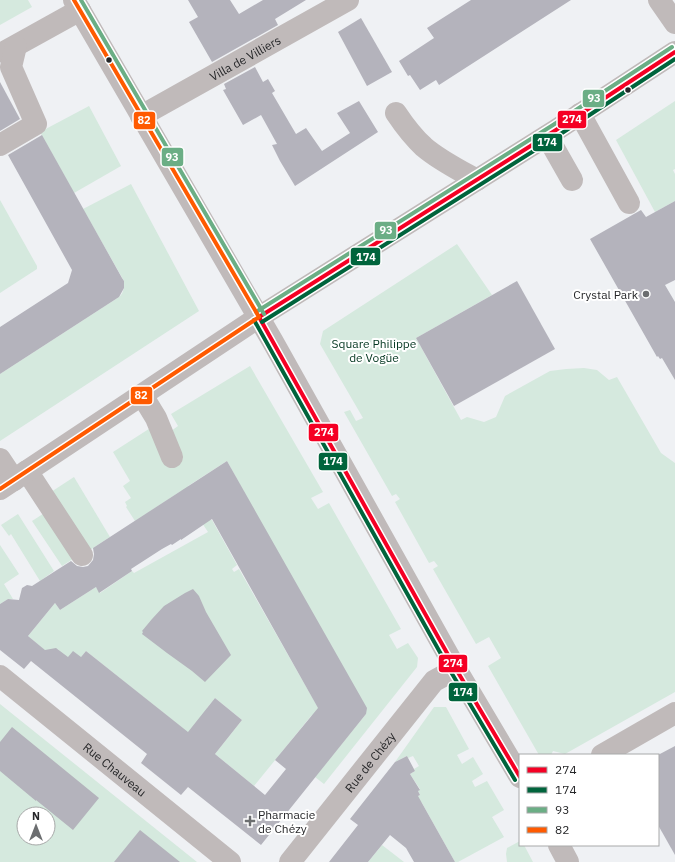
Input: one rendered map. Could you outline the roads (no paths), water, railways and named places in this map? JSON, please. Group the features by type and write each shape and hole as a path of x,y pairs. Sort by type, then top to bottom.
{"street":[{"name":"Villa de Villiers","path":"141,116 348,0"},
{"path":"659,0 675,23"},
{"path":"0,145 36,124 11,67 5,47 75,4 259,317 456,669 519,775"},
{"path":"13,480 259,317 547,136 675,52"},
{"path":"396,113 408,130 424,147 452,166 477,180"},
{"path":"580,114 629,203"},
{"path":"547,136 572,180"},
{"path":"142,395 156,418 172,458"},
{"path":"0,459 13,480 82,555"},
{"name":"Rue de Chézy","path":"290,862 434,681 456,669"},
{"name":"Rue Chauveau","path":"0,676 230,862"},
{"path":"604,754 675,713"},
{"path":"560,846 568,862"}],"place":[{"name":"Crystal Park","path":"646,294"},
{"name":"Pharmacie de Chézy","path":"250,821"}],"park label":[{"name":"Square Philippe de Vogüe","path":"374,350"}]}
